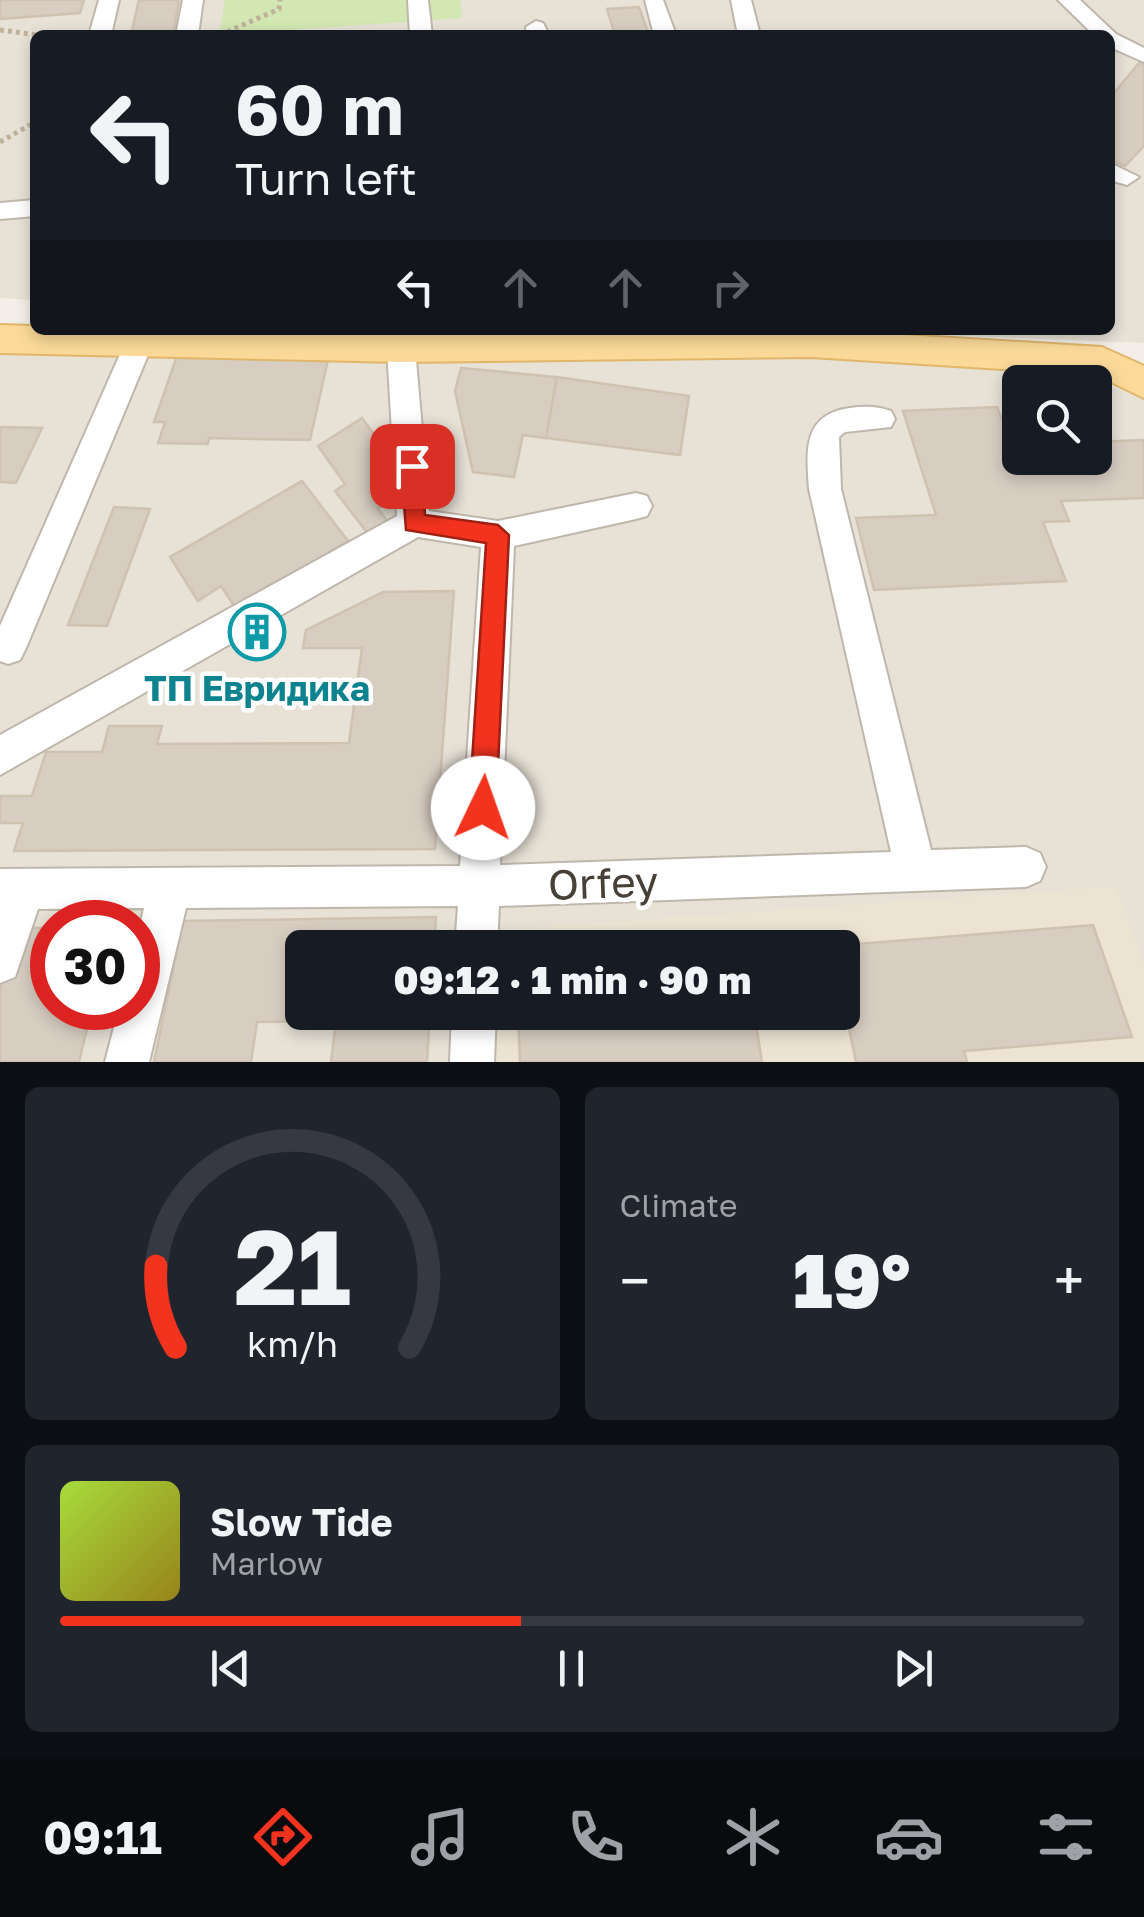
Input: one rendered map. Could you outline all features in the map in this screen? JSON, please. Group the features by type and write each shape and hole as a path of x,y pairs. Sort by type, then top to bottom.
{"main road":[{"path":"0,339 402,348 811,344 1102,361 1144,382"}],"street":[{"path":"101,30 109,0"},
{"path":"188,30 193,0"},
{"path":"418,0 421,30"},
{"path":"741,0 748,30"},
{"path":"1068,0 1100,30"},
{"path":"654,2 663,30"},
{"path":"1115,41 1140,54 1115,73"},
{"path":"0,212 30,209"},
{"path":"8,648 139,343"},
{"path":"402,348 414,523"},
{"path":"1102,361 1144,364"},
{"path":"880,419 842,418 827,425 820,439 825,489 916,872"},
{"path":"0,756 414,523 498,535 636,506"},
{"path":"477,930 498,535"},
{"name":"Orfey","path":"12,889 478,886 1026,867"},
{"path":"127,1062 170,888"},
{"path":"0,962 12,889"},
{"path":"472,1062 473,1030"}],"path":[{"path":"231,30 278,9 280,0"},
{"path":"0,30 30,34"},
{"path":"0,142 30,125"}],"shaded area":[{"path":"0,0 1144,0 1144,343 938,335 1115,335 1115,30 30,30 30,300 0,298"},
{"path":"0,350 848,353 1003,365 1002,475 1112,475 1112,387 1144,399 1144,1062 0,1062"},
{"path":"1116,886 1144,964 1144,1062 482,1062 481,1030 860,1030 860,930 495,930"}],"green space":[{"path":"225,0 460,0 462,18 290,30 220,30"}],"building":[{"path":"0,0 84,0 80,13 0,19"},
{"path":"139,0 179,0 174,30 132,30"},
{"path":"639,7 647,30 613,30 607,9"},
{"path":"1139,63 1144,65 1144,146 1125,166 1115,162 1115,92"},
{"path":"178,353 329,355 310,440 209,438 208,444 158,443 165,422 154,422"},
{"path":"461,368 557,377 546,438 523,435 514,477 473,472 455,391"},
{"path":"557,377 689,396 680,455 546,438"},
{"path":"997,407 1002,420 1002,475 1112,475 1112,441 1144,440 1144,498 1061,501 1069,521 1043,522 1066,581 874,590 856,518 936,515 903,411"},
{"path":"362,418 378,440 379,474 389,495 378,509 389,523 369,535 335,491 345,484 318,446"},
{"path":"0,427 42,428 16,483 0,482"},
{"path":"302,481 348,541 237,610 221,586 198,601 170,557"},
{"path":"114,507 150,509 107,626 68,625"},
{"path":"454,591 435,849 14,851 23,823 0,823 0,796 32,796 46,752 102,752 109,726 162,726 157,744 349,743 362,648 303,648 306,630 383,592"},
{"path":"436,917 435,930 285,930 285,1022 257,1022 251,1062 154,1062 183,921"},
{"path":"1093,925 1132,1037 964,1051 967,1062 856,1062 849,1030 860,1030 860,944"},
{"path":"17,928 30,928 30,1030 87,1030 79,1062 0,1062 0,986"},
{"path":"335,1030 429,1030 427,1062 331,1062"},
{"path":"519,1030 757,1030 762,1062 520,1062"}],"place":[{"name":"ТП Евридика","path":"257,632"}],"route":[{"path":"412,466 414,523 452,532 498,535 483,808"}]}
